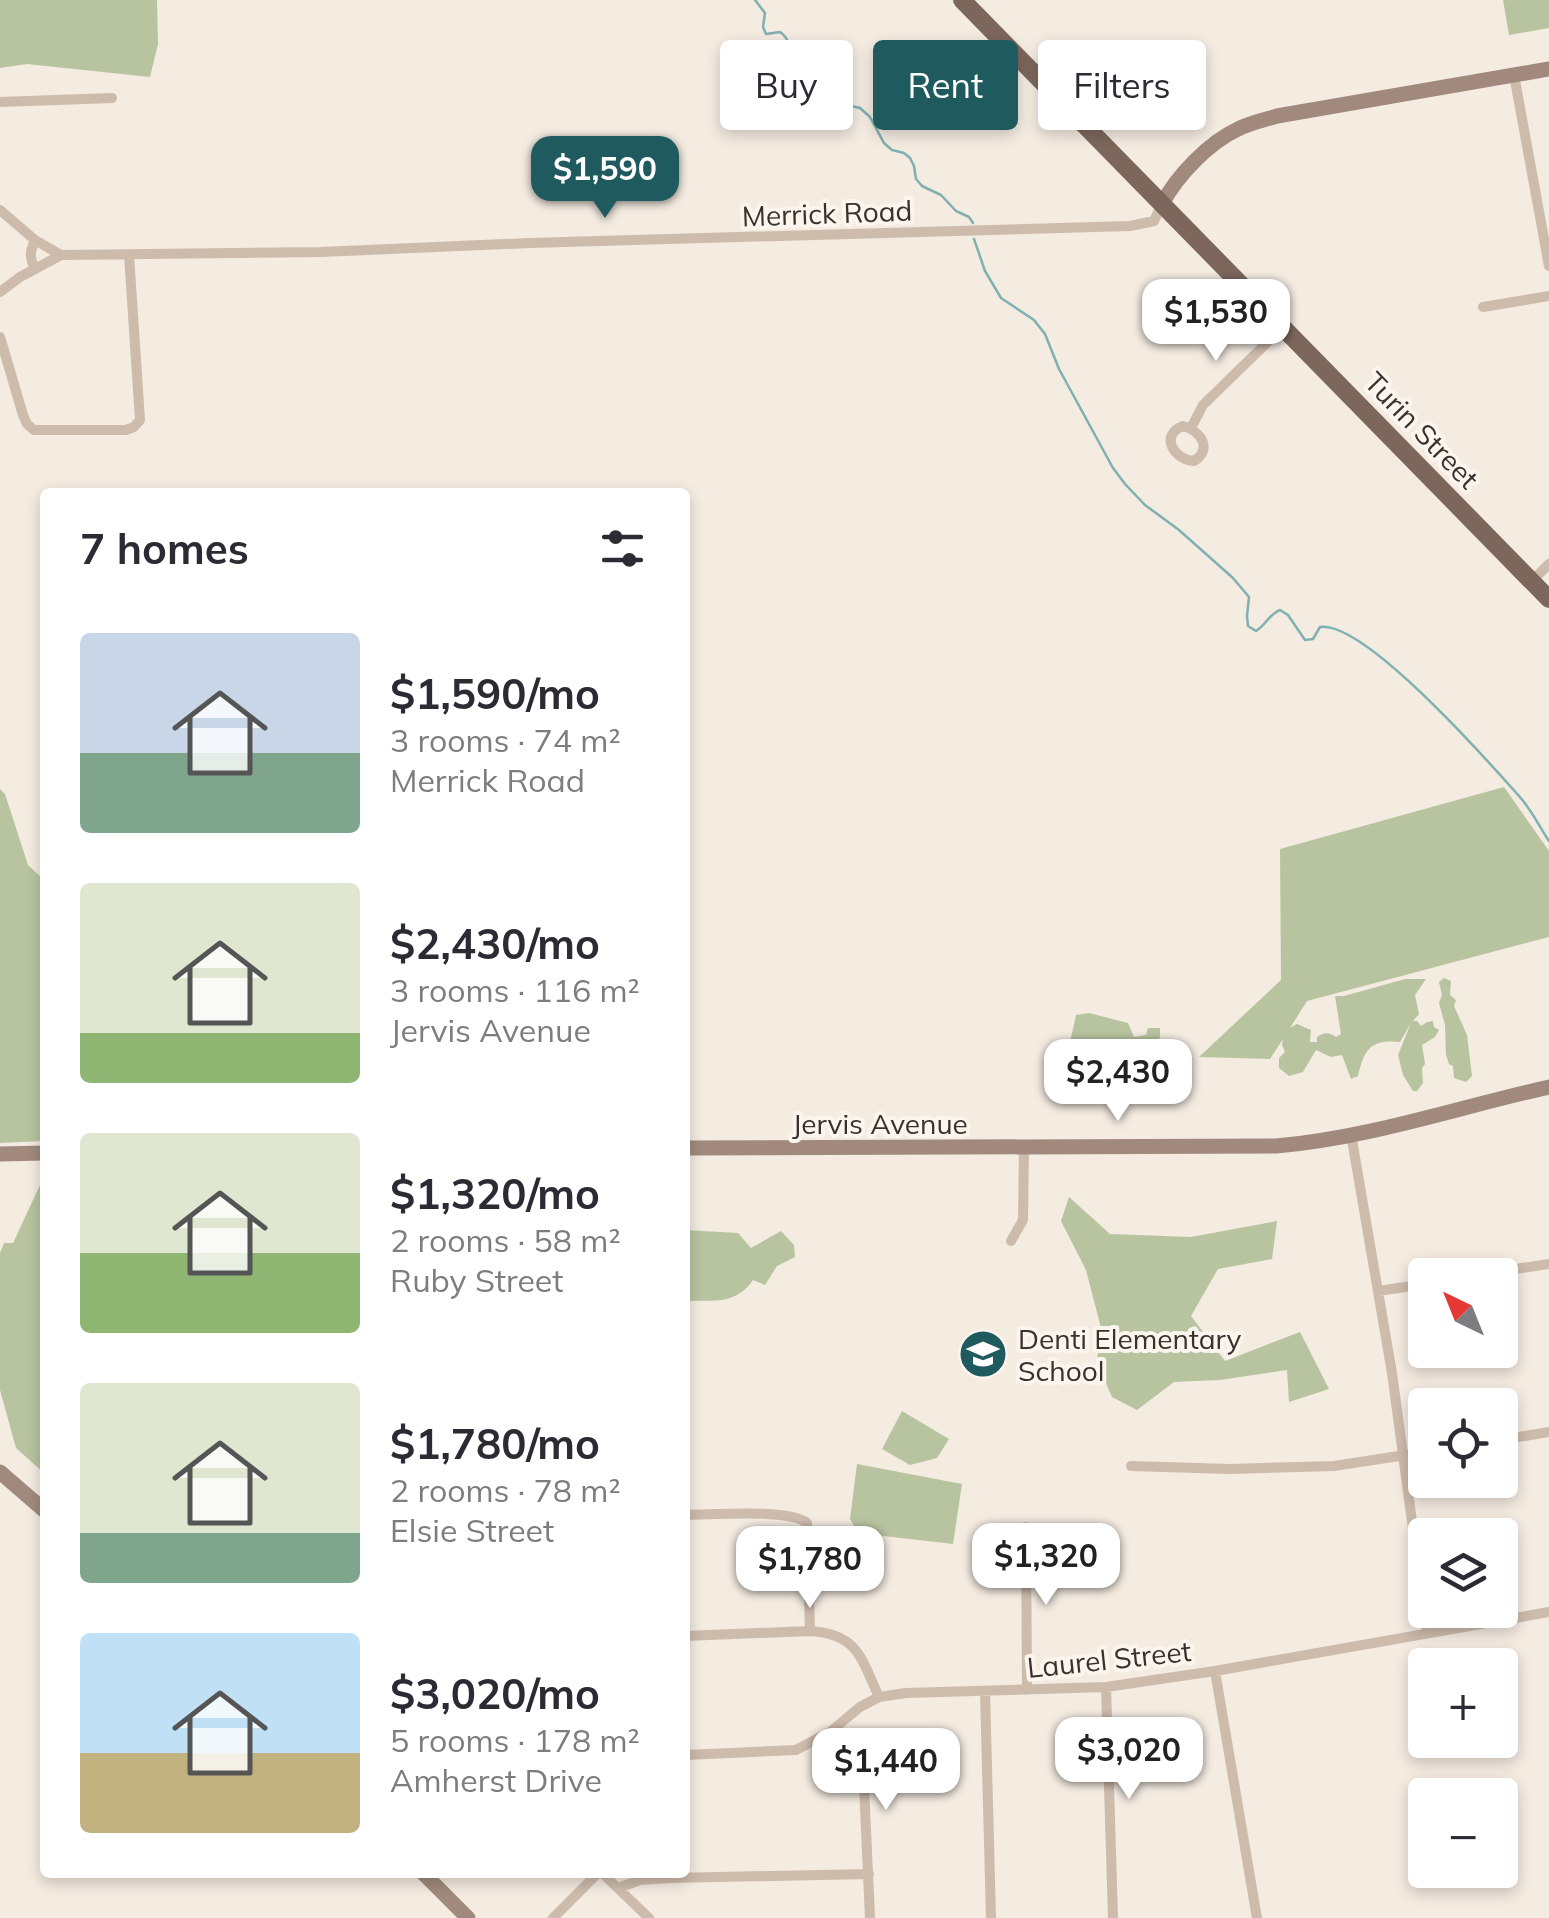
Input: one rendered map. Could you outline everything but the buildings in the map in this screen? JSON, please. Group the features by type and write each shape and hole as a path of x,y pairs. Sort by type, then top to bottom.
{"main road":[{"name":"Turin Street","path":"971,3 1162,204 1549,598"}],"street":[{"path":"1162,204 1170,188 1204,153 1222,138 1248,126 1277,116 1549,69"},
{"path":"1514,75 1549,266"},
{"path":"0,102 112,98"},
{"name":"Merrick Road","path":"62,255 321,252 1130,226 1154,222 1162,204"},
{"path":"0,210 35,240 62,255"},
{"path":"35,240 30,251 35,268"},
{"path":"0,337 23,415 34,430 134,427 140,420 129,254"},
{"path":"0,292 62,255"},
{"path":"1483,307 1549,296"},
{"path":"1191,428 1202,405 1282,327"},
{"path":"1532,581 1549,564"},
{"name":"Jervis Avenue","path":"690,1148 1276,1146 1304,1144 1549,1088"},
{"path":"1351,1134 1392,1372 1427,1633"},
{"path":"1011,1240 1023,1220 1024,1147"},
{"path":"0,1154 40,1153"},
{"path":"1518,1269 1549,1264"},
{"path":"1378,1291 1408,1287"},
{"path":"1518,1437 1549,1432"},
{"path":"1130,1466 1334,1466 1408,1454"},
{"path":"0,1472 40,1507"},
{"path":"690,1515 779,1514 797,1516 808,1523 810,1631"},
{"path":"1026,1527 1026,1690"},
{"name":"Laurel Street","path":"879,1696 1106,1687 1549,1612"},
{"path":"690,1636 829,1632 844,1638 861,1658 879,1696 830,1732 796,1750 690,1755"},
{"path":"1215,1671 1257,1918"},
{"path":"1106,1687 1114,1918"},
{"path":"985,1691 991,1918"},
{"path":"830,1732 864,1785 870,1918"},
{"path":"690,1878 868,1874"},
{"path":"428,1878 468,1918"},
{"path":"553,1918 594,1878"},
{"path":"607,1878 649,1918"},
{"path":"618,1888 640,1880 671,1878"}],"green space":[{"path":"0,0 157,0 158,44 150,77 27,64 0,68"},
{"path":"1503,0 1549,0 1549,28 1509,35"},
{"path":"1504,787 1549,851 1549,937 1307,1001 1290,1028 1297,1024 1311,1030 1310,1042 1317,1042 1317,1037 1324,1033 1336,1037 1341,1034 1335,996 1405,979 1426,979 1415,995 1419,1014 1413,1021 1421,1026 1433,1021 1439,1030 1422,1045 1423,1083 1417,1091 1413,1091 1403,1075 1398,1055 1411,1023 1400,1042 1382,1042 1370,1048 1358,1076 1351,1079 1342,1055 1331,1057 1316,1050 1303,1072 1289,1076 1279,1068 1279,1058 1285,1052 1283,1039 1270,1059 1199,1057 1281,980 1280,849"},
{"path":"0,789 28,865 40,876 40,1141 0,1143"},
{"path":"1444,978 1451,981 1450,995 1456,1000 1454,1006 1467,1035 1472,1076 1466,1082 1454,1078 1446,1055 1445,1025 1439,1003 1439,982"},
{"path":"1089,1013 1128,1023 1134,1037 1146,1035 1148,1028 1160,1028 1160,1038 1154,1041 1112,1045 1105,1064 1115,1070 1117,1083 1112,1094 1096,1092 1099,1073 1086,1077 1075,1072 1070,1063 1076,1015"},
{"path":"40,1185 40,1470 16,1448 0,1390 0,1253 4,1243 13,1243"},
{"path":"1069,1197 1110,1234 1191,1237 1277,1221 1272,1259 1218,1269 1191,1316 1225,1361 1300,1332 1329,1389 1289,1402 1287,1370 1174,1382 1137,1410 1112,1397 1097,1363 1100,1324 1086,1270 1061,1221"},
{"path":"690,1230 738,1233 751,1248 781,1231 794,1245 795,1257 777,1266 765,1285 753,1280 739,1294 716,1301 690,1301"},
{"path":"902,1411 949,1439 937,1458 910,1465 882,1449"},
{"path":"857,1464 962,1484 953,1544 858,1533 850,1519"}],"waterway":[{"path":"755,0 765,13 766,34 783,34 790,57 810,69 847,105 860,108 870,117 884,143 910,158 922,186 941,195 973,223"},
{"path":"974,239 985,271 1001,298 1034,320 1045,334 1059,369 1113,468 1145,505 1233,578 1249,597 1248,626 1256,631 1280,610 1305,640 1313,639 1320,627 1340,631 1365,646 1424,696 1481,754 1523,801 1549,841"}],"place":[{"name":"Denti Elementary School","path":"983,1354"}]}
